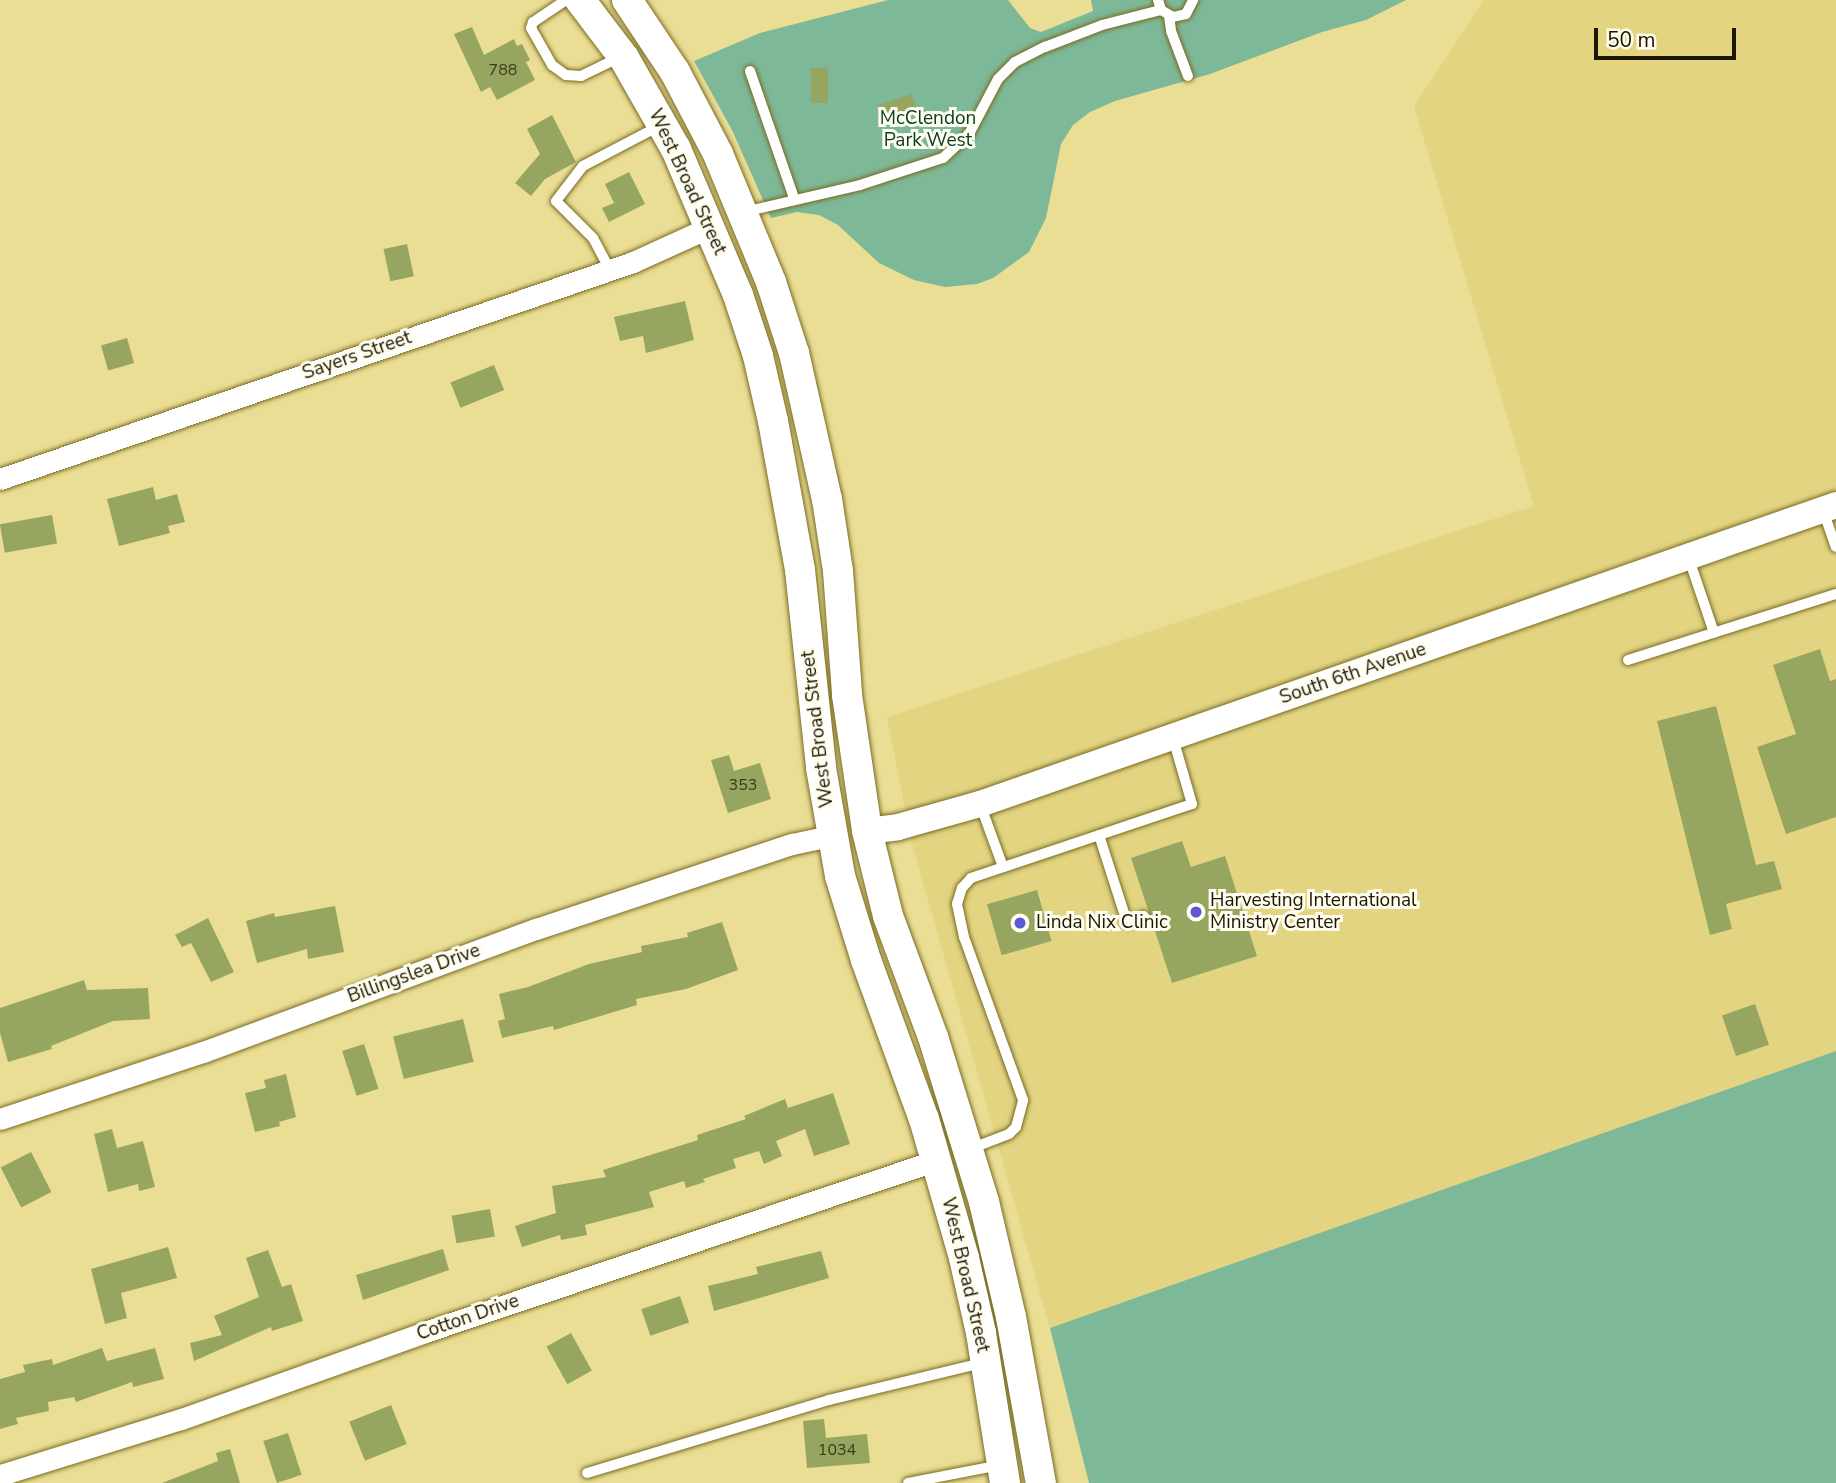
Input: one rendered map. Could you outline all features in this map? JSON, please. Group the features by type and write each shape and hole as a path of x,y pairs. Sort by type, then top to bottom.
{"main road":[{"name":"West Broad Street","path":"580,0 622,56 663,124 710,227 750,331 773,421 800,570 813,704 831,836 858,938 937,1160 964,1258 1003,1474"},
{"name":"West Broad Street","path":"627,0 692,102 743,212 794,353 827,499 838,571 848,695 867,831 888,916 970,1149 1011,1317 1041,1483"},
{"path":"710,227 743,212"},
{"path":"831,836 867,831"},
{"path":"937,1160 970,1149"}],"street":[{"name":"Sayers Street","path":"0,479 610,270 652,255 710,227"},
{"name":"South 6th Avenue","path":"867,831 898,827 980,804 1829,507"},
{"name":"Billingslea Drive","path":"0,1119 204,1052 536,929 792,844 831,836"},
{"name":"Cotton Drive","path":"0,1475 181,1419 435,1329 937,1160"}],"lane":[{"path":"566,0 533,22 531,28 552,65 566,75 581,76 622,56"},
{"path":"743,212 793,198 860,185 943,158 969,134 990,91 1015,62 1102,25 1162,9 1186,14 1193,0"},
{"path":"1162,9 1188,76"},
{"path":"750,71 793,198"},
{"path":"610,270 588,232 556,201 583,166 663,124"},
{"path":"1829,507 1836,547"},
{"path":"1688,556 1714,633"},
{"path":"1628,660 1836,594"},
{"path":"970,1149 1009,1134 1016,1127 1023,1109 1021,1091 972,961 957,904 962,888 971,878 1192,804 1173,738"},
{"path":"980,804 1003,867"},
{"path":"1099,835 1127,922 1144,916"},
{"path":"587,1473 829,1400 985,1363"},
{"path":"908,1483 1003,1474"}],"shaded area":[{"path":"1484,0 1836,0 1836,1051 1050,1328 912,844 887,717 1534,506 1414,106"}],"green space":[{"name":"McClendon Park West","path":"888,0 1008,0 1030,28 1041,32 1093,11 1091,0 1406,0 1366,20 1322,32 1210,74 1115,101 1090,112 1073,125 1061,144 1046,218 1029,252 993,278 977,284 945,287 914,280 879,263 838,225 819,215 797,212 771,218 732,130 694,61 760,33"},
{"path":"1836,1051 1836,1483 1089,1483 1050,1328"}],"building":[{"path":"472,27 484,55 514,39 517,46 522,44 530,60 526,62 535,80 497,100 490,87 481,92 454,34"},
{"path":"811,68 828,68 828,103 811,103"},
{"path":"912,94 917,109 883,120 878,105"},
{"path":"552,115 576,162 545,179 531,196 515,183 540,154 527,129"},
{"path":"629,172 645,204 609,222 602,208 614,203 605,184"},
{"path":"407,244 414,276 390,281 384,249"},
{"path":"685,301 694,340 646,353 643,336 620,341 614,317"},
{"path":"127,338 134,363 108,370 101,345"},
{"path":"494,365 504,390 461,408 450,383"},
{"path":"153,487 156,500 177,494 185,522 168,526 170,533 119,546 107,499"},
{"path":"52,515 57,544 5,553 0,524"},
{"path":"1820,649 1830,681 1836,679 1836,817 1786,834 1757,747 1796,734 1773,665"},
{"path":"1716,706 1756,865 1774,861 1782,889 1726,904 1732,929 1710,935 1657,721"},
{"path":"729,755 734,771 760,763 771,799 728,813 711,760"},
{"name":"Harvesting International Ministry Center","path":"1182,841 1191,867 1225,856 1257,956 1172,983 1131,858"},
{"name":"Linda Nix Clinic","path":"1037,890 1052,941 1002,955 987,904"},
{"path":"335,906 344,952 308,959 307,949 257,963 246,921 274,913 275,917"},
{"path":"208,918 234,972 211,982 191,943 182,947 175,935"},
{"path":"722,922 738,970 686,989 636,999 637,1005 554,1030 553,1026 502,1038 498,1021 505,1019 499,994 528,987 589,964 642,952 641,946 688,937 687,933"},
{"path":"84,980 87,990 148,988 150,1019 113,1021 51,1046 52,1049 8,1062 0,1033 0,1008"},
{"path":"1755,1004 1769,1045 1736,1056 1722,1015"},
{"path":"463,1019 474,1062 404,1079 393,1036"},
{"path":"364,1044 379,1089 357,1096 342,1051"},
{"path":"286,1074 296,1117 279,1122 280,1126 255,1132 245,1093 266,1088 264,1080"},
{"path":"833,1093 850,1144 814,1156 805,1129 776,1141 782,1156 764,1164 759,1151 733,1159 736,1168 703,1179 705,1182 686,1188 684,1181 649,1192 654,1207 585,1225 587,1235 561,1240 560,1235 522,1247 515,1226 556,1213 552,1186 606,1177 603,1170 698,1140 697,1135 746,1119 744,1116 785,1099 788,1108"},
{"path":"112,1129 117,1148 143,1141 155,1187 139,1191 138,1184 108,1192 94,1134"},
{"path":"31,1152 51,1192 21,1208 1,1167"},
{"path":"490,1209 495,1237 456,1243 452,1216"},
{"path":"168,1247 177,1278 121,1293 127,1318 105,1324 91,1269"},
{"path":"443,1249 449,1270 363,1300 356,1275"},
{"path":"268,1250 282,1287 291,1284 303,1321 272,1331 271,1327 194,1361 190,1343 222,1335 214,1316 259,1297 246,1258"},
{"path":"821,1251 829,1278 714,1311 708,1286 758,1274 756,1267"},
{"path":"680,1296 689,1322 650,1336 641,1309"},
{"path":"571,1333 592,1371 567,1384 547,1347"},
{"path":"102,1348 107,1361 155,1348 164,1379 133,1387 132,1382 76,1402 74,1397 48,1402 49,1411 16,1418 18,1424 0,1429 0,1379 25,1372 23,1365 52,1359 53,1365"},
{"path":"391,1405 407,1444 365,1461 349,1422"},
{"path":"824,1419 826,1438 867,1434 870,1463 807,1468 803,1421"},
{"path":"288,1433 302,1475 277,1483 263,1441"},
{"path":"230,1449 240,1483 162,1483 218,1461 216,1453"}],"place":[{"name":"Harvesting International Ministry Center","path":"1196,912"},
{"name":"Linda Nix Clinic","path":"1020,923"}]}
